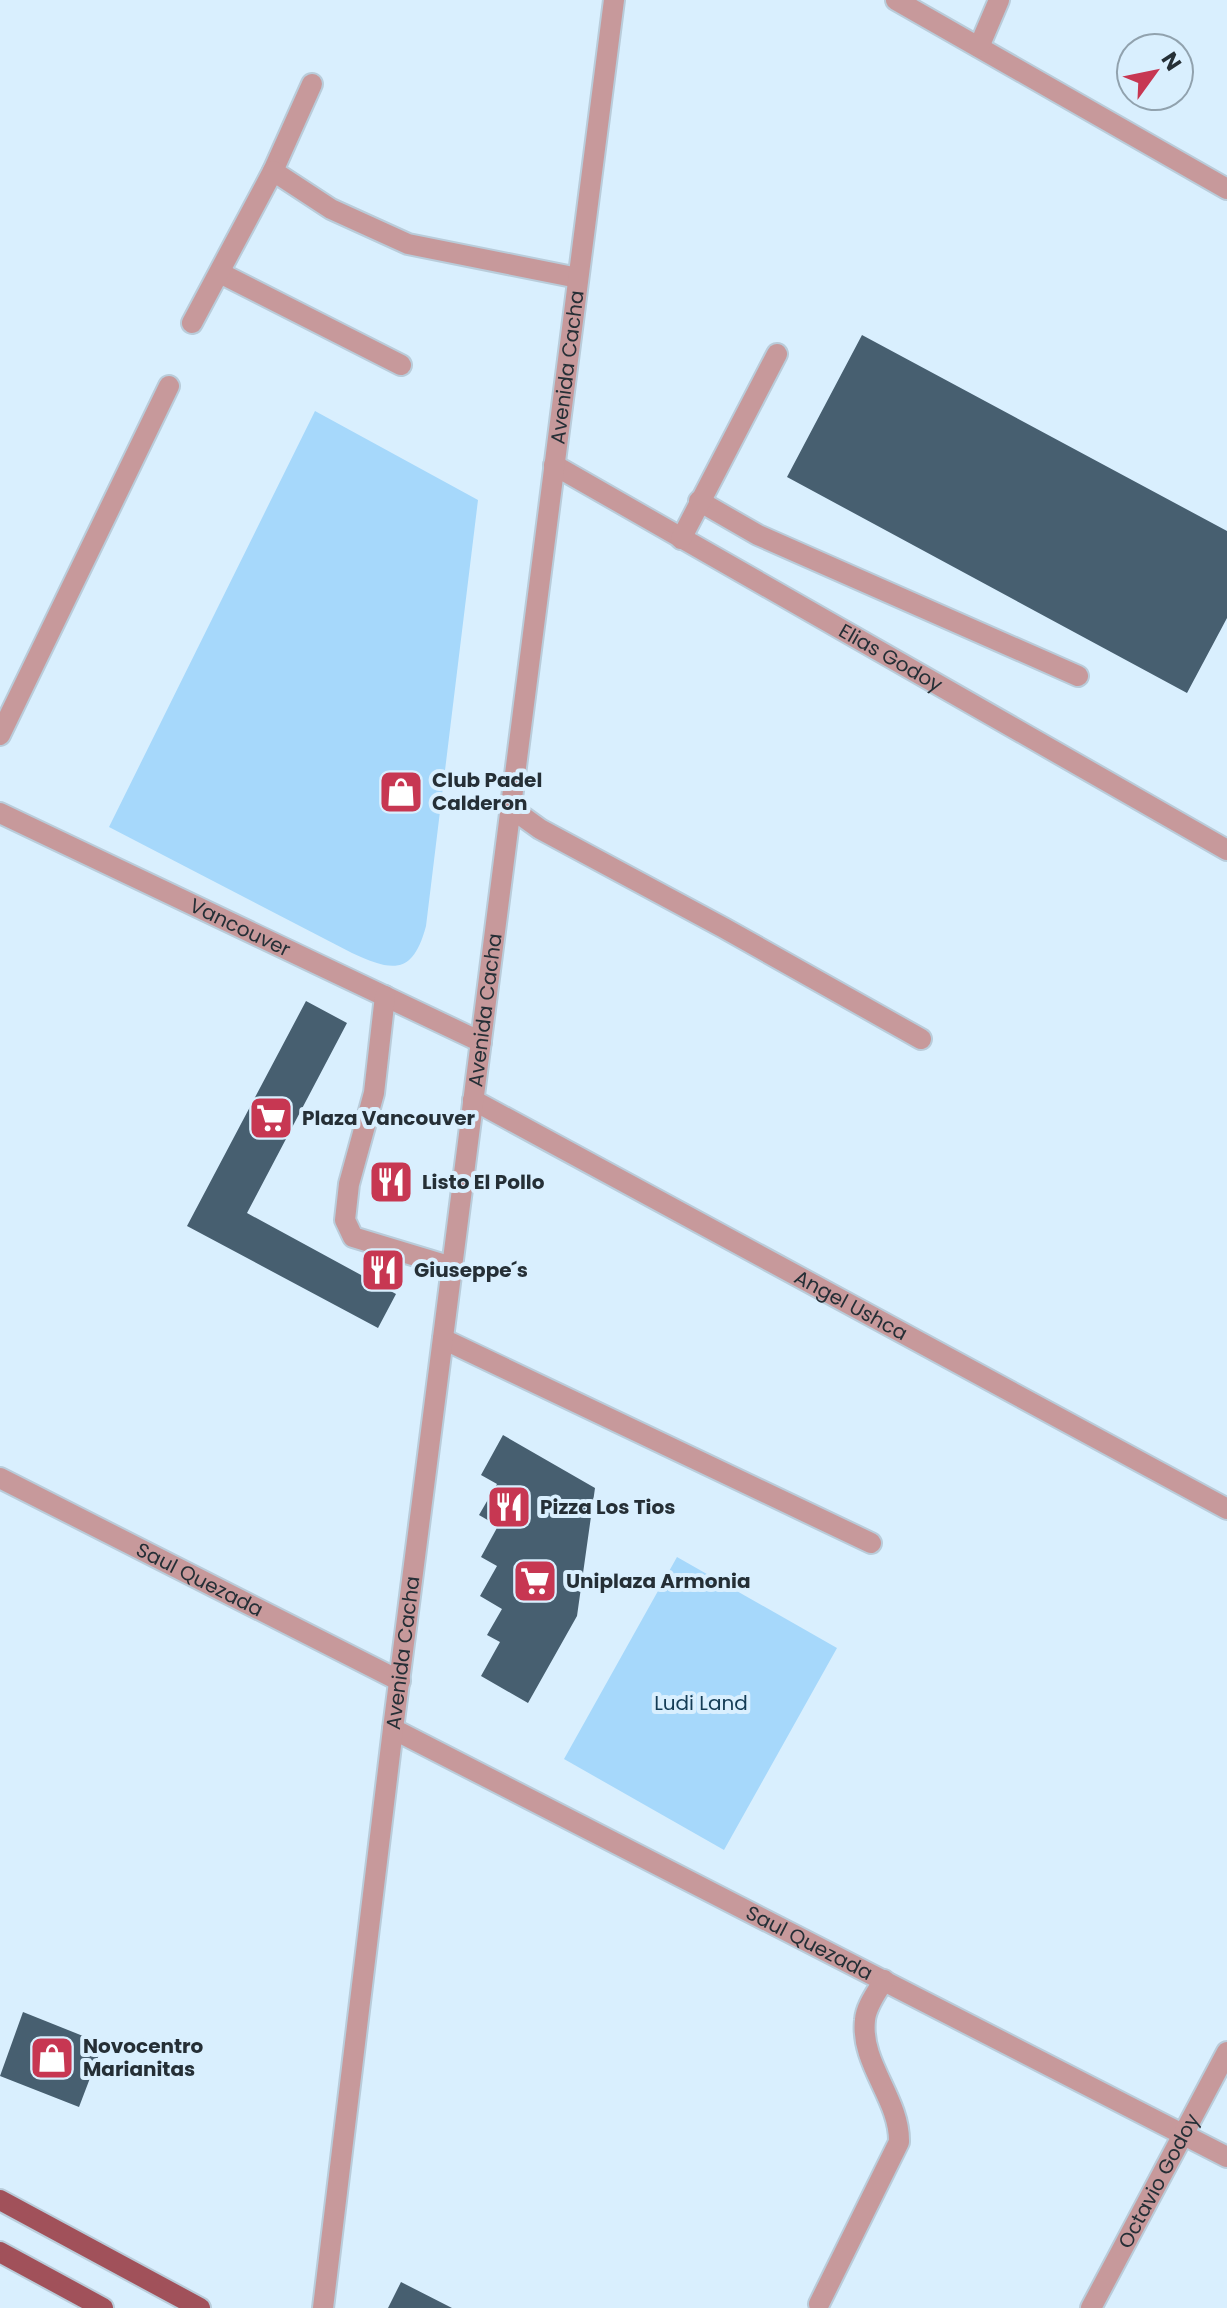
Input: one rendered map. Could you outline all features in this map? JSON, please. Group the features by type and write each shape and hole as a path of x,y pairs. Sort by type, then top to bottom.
{"main road":[{"path":"0,2200 200,2308"},
{"path":"0,2252 103,2308"}],"street":[{"name":"Avenida Cacha","path":"323,2308 393,1729 614,0"},
{"path":"896,0 1227,189"},
{"path":"979,47 999,0"},
{"path":"192,323 273,171 312,84"},
{"path":"273,171 331,209 408,244 578,278"},
{"path":"220,273 401,365"},
{"path":"681,539 777,354"},
{"path":"0,735 169,386"},
{"name":"Elias Godoy","path":"554,465 1227,850"},
{"path":"699,501 758,535 1078,676"},
{"path":"511,808 540,829 921,1039"},
{"name":"Vancouver","path":"0,813 481,1042"},
{"path":"385,996 374,1093 349,1184 345,1220 353,1237 452,1267"},
{"name":"Angel Ushca","path":"473,1100 1227,1509"},
{"path":"443,1339 871,1543"},
{"name":"Saul Quezada","path":"0,1478 400,1681"},
{"name":"Saul Quezada","path":"393,1729 1227,2157"},
{"path":"819,2304 899,2142 895,2113 865,2042 865,2018 884,1980"},
{"name":"Octavio Godoy","path":"1091,2308 1227,2052"}],"green space":[{"path":"315,411 478,500 426,926 415,954 400,965 379,964 352,953 109,827"},
{"name":"Ludi Land","path":"677,1557 837,1648 724,1850 564,1759"}],"building":[{"path":"862,335 1227,531 1227,618 1187,693 787,477"},
{"name":"Plaza Vancouver","path":"306,1001 347,1023 247,1213 396,1294 378,1328 187,1226"},
{"name":"Uniplaza Armonia","path":"503,1435 595,1488 577,1616 528,1703 481,1676 500,1642 487,1635 502,1609 480,1596 497,1566 481,1557 498,1526 479,1515 497,1484 481,1475"},
{"name":"Novocentro Marianitas","path":"23,2012 103,2044 79,2107 0,2076"},
{"path":"401,2282 452,2308 388,2308"}],"place":[{"name":"Club Padel Calderon","path":"401,792"},
{"name":"Plaza Vancouver","path":"271,1118"},
{"name":"Listo El Pollo","path":"391,1182"},
{"name":"Giuseppe´s","path":"383,1270"},
{"name":"Pizza Los Tios","path":"509,1507"},
{"name":"Uniplaza Armonia","path":"535,1581"},
{"name":"Novocentro Marianitas","path":"52,2058"}]}
